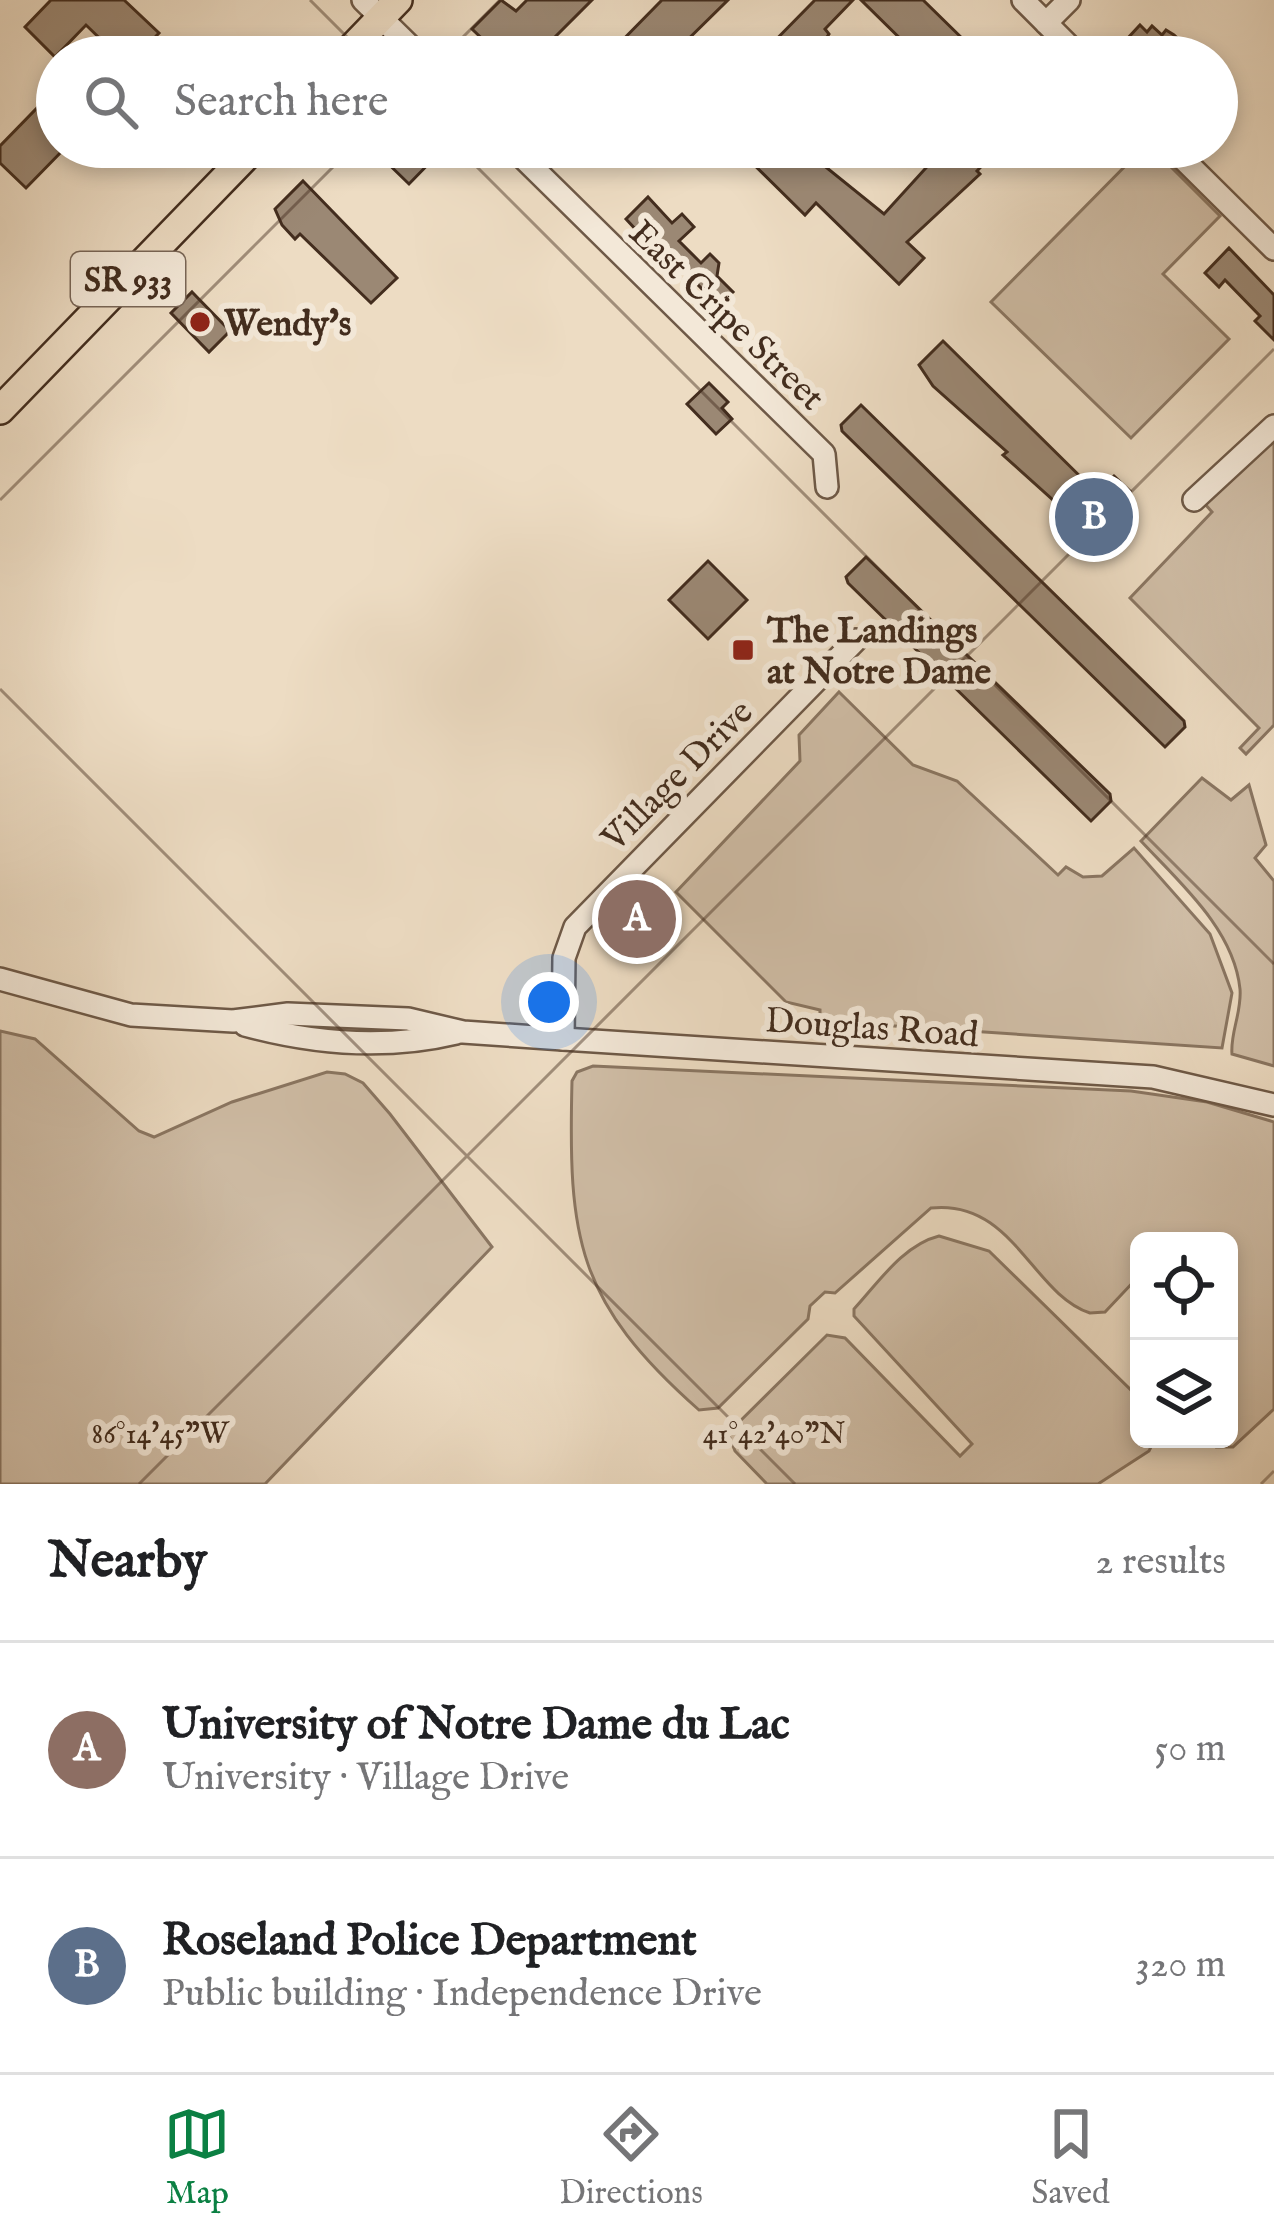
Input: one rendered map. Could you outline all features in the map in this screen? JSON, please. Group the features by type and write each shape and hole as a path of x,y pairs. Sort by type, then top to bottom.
{"main road":[{"path":"358,36 380,6"},
{"name":"SR 933","path":"0,410 235,168"}],"street":[{"path":"1022,0 1059,36"},
{"path":"1046,23 1069,0"},
{"path":"380,6 404,36"},
{"name":"East Cripe Street","path":"533,168 824,454 827,487"},
{"path":"1192,168 1274,249"},
{"path":"1194,500 1274,426"},
{"name":"Village Drive","path":"563,1040 564,958 575,927 856,640"},
{"name":"Douglas Road","path":"0,979 131,1015 233,1022 288,1014 363,1017 563,1040 1153,1077 1274,1105"}],"shaded area":[{"path":"1123,168 1172,168 1220,216 1163,274 1229,339 1131,438 991,302"},
{"path":"1274,439 1274,725 1246,754 1240,748 1259,728 1130,598 1212,512 1205,504"},
{"path":"839,692 913,765 957,781 1058,875 1066,867 1083,877 1102,876 1134,848 1210,934 1232,993 1222,1048 820,1021 820,1010 786,1002 676,892 800,761 799,735"},
{"path":"1202,778 1231,800 1249,785 1266,845 1255,858 1274,881 1274,1066 1232,1054 1240,989 1236,967 1202,908 1141,841"},
{"path":"0,1031 35,1039 139,1131 154,1137 232,1102 327,1072 345,1074 363,1083 390,1114 492,1247 265,1484 0,1484"},
{"path":"593,1066 1131,1091 1207,1102 1274,1122 1274,1409 1238,1442 1238,1232 1130,1232 1130,1286 1105,1312 1090,1313 1070,1303 1002,1232 982,1218 959,1209 931,1208 835,1293 825,1292 810,1306 808,1319 718,1408 699,1410 627,1335 588,1264 573,1184 572,1081 577,1072"},
{"path":"939,1236 989,1251 1130,1389 1130,1448 1149,1451 1098,1484 767,1484 735,1451 728,1433 827,1335 845,1338 960,1456 972,1444 854,1316 854,1309 892,1266"}],"building":[{"path":"51,0 124,0 159,33 97,36 86,25 75,36 36,38 25,27"},
{"path":"501,0 516,11 527,0 592,0 556,36 479,36 472,29"},
{"path":"662,0 728,0 691,36 627,36"},
{"path":"815,0 853,0 825,29 828,36 780,36"},
{"path":"861,0 923,0 960,36 898,36"},
{"path":"1140,25 1147,32 1152,26 1162,35 1166,30 1175,36 1130,36"},
{"path":"36,109 36,168 46,168 26,188 0,163 0,146"},
{"path":"393,168 425,168 409,184"},
{"path":"757,168 827,168 884,214 926,168 980,168 980,174 907,242 924,258 899,284 816,203 805,215"},
{"path":"303,181 397,278 371,303 300,234 295,239 282,225 275,209"},
{"path":"648,197 672,223 682,214 694,227 679,241 701,263 710,254 719,263 717,276 733,292 722,302 707,286 703,290 643,228 638,232 626,219"},
{"path":"1229,248 1274,295 1274,340 1255,321 1260,316 1225,280 1219,287 1205,273"},
{"name":"Wendy's","path":"192,292 230,331 209,352 171,313"},
{"path":"943,341 1097,493 1114,476 1130,491 1109,513 1118,522 1105,535 1115,544 1103,557 1068,523 1073,518 933,386 919,365"},
{"path":"709,383 728,402 722,408 732,419 716,434 687,404"},
{"path":"861,405 1184,721 1185,727 1165,747 842,431 841,425"},
{"path":"866,557 1110,794 1111,801 1091,821 848,583 846,577"},
{"path":"708,561 747,600 708,639 669,600"}],"place":[{"name":"Wendy's","path":"200,322"},
{"name":"Roseland Police Department","path":"1094,517"},
{"name":"The Landings at Notre Dame","path":"743,650"},
{"name":"University of Notre Dame du Lac","path":"637,919"}]}
